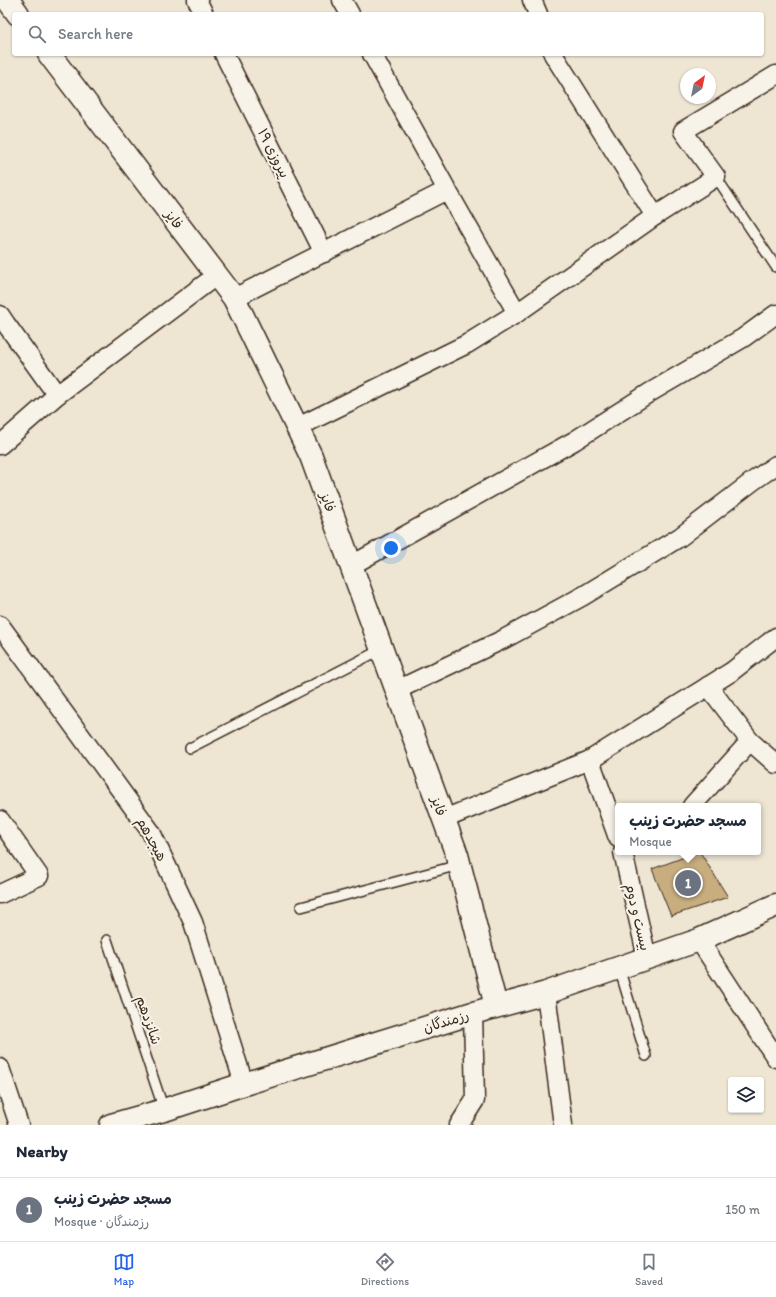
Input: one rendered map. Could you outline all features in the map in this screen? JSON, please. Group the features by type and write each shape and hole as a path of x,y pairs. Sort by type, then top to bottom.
{"street":[{"path":"8,0 17,12"},
{"path":"197,0 203,12"},
{"path":"342,0 349,12"},
{"path":"532,0 537,12"},
{"name":"فایز","path":"51,56 234,298 298,427 311,456 352,565 444,819 459,865 496,1006"},
{"name":"پیروزی ۱۹","path":"225,56 324,253"},
{"path":"373,56 517,313"},
{"path":"554,56 655,216"},
{"path":"298,427 467,344 517,313 655,216 716,177 683,131 776,75"},
{"path":"234,298 447,190"},
{"path":"0,445 57,396 217,275"},
{"path":"352,565 574,441 649,393 743,338 776,314"},
{"path":"0,315 57,396"},
{"path":"397,690 504,639 583,596 680,537 776,465"},
{"name":"هیجدهم","path":"0,625 151,832 193,922 244,1084"},
{"path":"444,819 590,760 731,672 776,637"},
{"path":"708,686 750,741 776,764"},
{"path":"695,803 750,741"},
{"path":"590,760 615,830"},
{"path":"0,820 39,876 0,894"},
{"name":"بیست و دوم","path":"624,855 647,958"},
{"name":"رزمندگان","path":"111,1125 164,1110 496,1006 546,993 699,940 776,905"},
{"path":"699,940 776,1058"},
{"path":"546,993 563,1125"},
{"path":"459,1125 475,1100 473,1013"},
{"path":"0,1068 19,1125"}],"lane":[{"path":"716,177 776,266"},
{"path":"190,748 382,649"},
{"path":"301,907 459,865"},
{"name":"شانزدهم","path":"107,940 164,1110"},
{"path":"618,968 646,1056"}],"building":[{"path":"690,855 702,855 728,897 671,916 652,869"}],"place":[{"name":"مسجد حضرت زینب","path":"688,883"}]}
